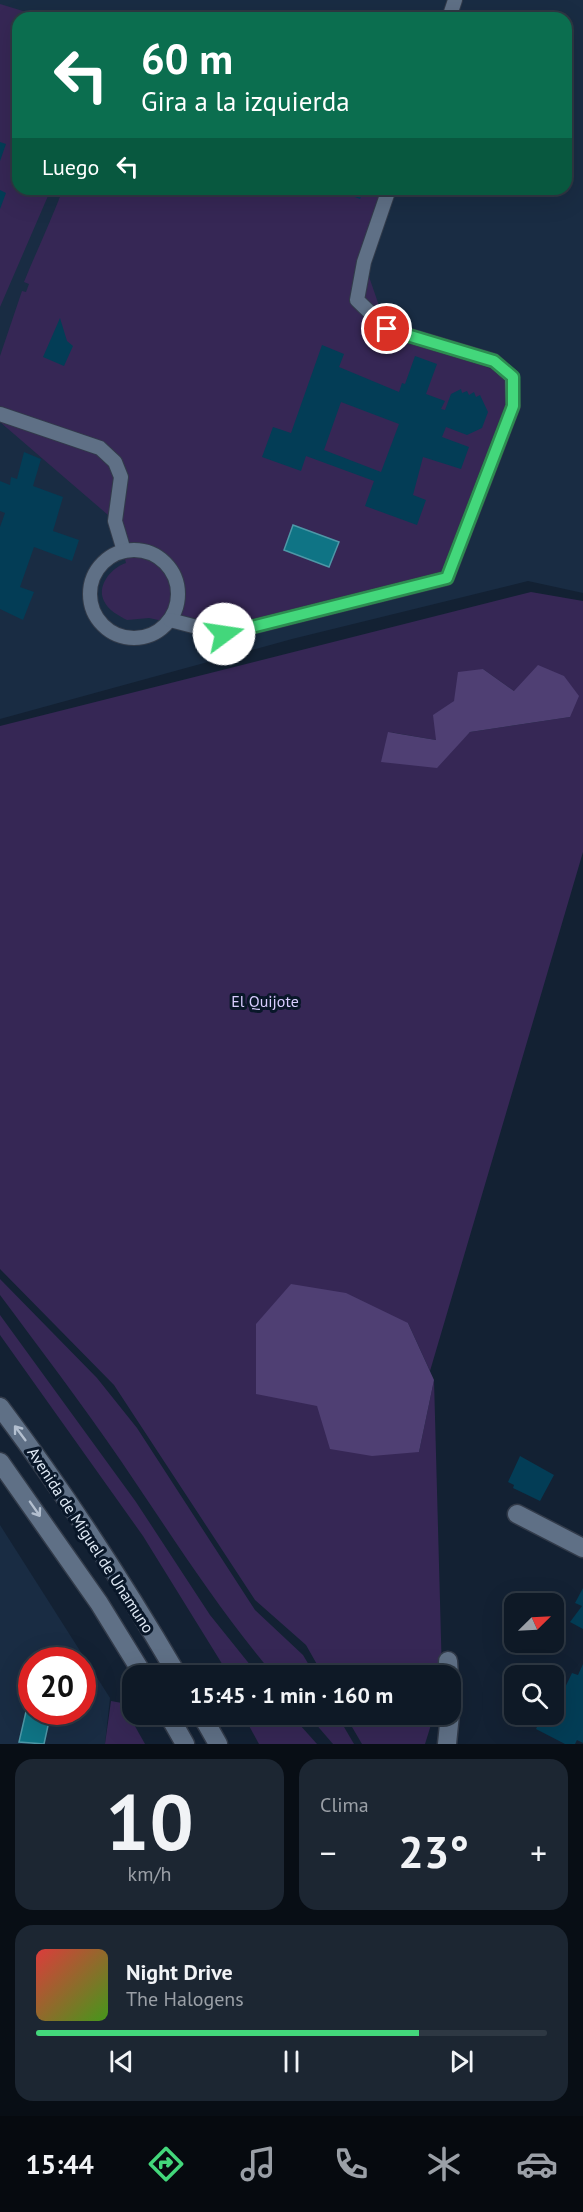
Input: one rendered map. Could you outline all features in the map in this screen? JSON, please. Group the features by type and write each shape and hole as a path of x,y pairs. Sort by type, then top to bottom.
{"street":[{"name":"Avenida de Miguel de Unamuno","path":"0,1407 60,1486 124,1585 171,1665"},
{"name":"Avenida de Miguel de Unamuno","path":"0,1462 86,1583 137,1665"},
{"path":"517,1514 583,1548"},
{"path":"174,1725 185,1744"},
{"path":"207,1725 218,1744"},
{"path":"447,1744 449,1725"}],"lane":[{"path":"170,620 224,634 447,578 513,406 513,377 494,361 387,329 357,300 364,262 387,195"},
{"path":"0,414 100,448 115,462 121,477 115,521 124,551"},
{"path":"139,549 154,554 166,563 175,576 179,591 177,606 170,620 160,630 147,636 134,638 114,633 98,619 90,592 93,578 104,561 124,551 139,549"}],"shaded area":[{"path":"0,0 583,0 583,593 528,581 292,639 0,719"},
{"path":"293,525 339,542 329,567 284,550"},
{"path":"538,665 564,676 579,696 570,717 470,732 437,768 381,762 388,732 436,740 433,715 454,701 458,672 483,669 514,691"},
{"path":"291,1284 346,1293 408,1323 434,1380 419,1452 372,1456 330,1449 317,1406 256,1394 256,1324"},
{"path":"0,1525 78,1647 18,1647 18,1725 96,1725 96,1676 110,1698 105,1744 0,1744"},
{"path":"23,1725 48,1725 44,1744 19,1742"}],"green space":[{"path":"0,4 26,12 12,12 12,195 48,195 0,307"},
{"path":"61,195 387,195 364,262 387,329 512,377 513,406 447,578 224,634 149,618 127,620 108,607 102,595 104,583 111,573 126,563 115,521 0,422 0,356 22,291 26,292 29,284 24,282"},
{"name":"El Quijote","path":"531,592 583,601 583,852 430,1371 408,1323 317,1406 419,1452 434,1380 442,1665 317,1665 306,1645 255,1600 114,1385 0,1269 0,726","holes":["483,669 514,691 570,717 470,732 454,747 389,732 436,740 454,701"]},
{"path":"0,1279 97,1378 137,1428 255,1610 303,1655 309,1665 266,1665 253,1650 194,1570 121,1461 0,1295"},
{"path":"0,1315 136,1502 210,1615 250,1665 223,1665 143,1536 0,1335"},
{"path":"111,1701 122,1703 122,1725 134,1725 145,1744 105,1744"},
{"path":"249,1725 300,1725 317,1744 259,1744"},
{"path":"317,1725 343,1725 354,1744 333,1744"},
{"path":"351,1725 431,1725 425,1744 362,1744"}],"building":[{"path":"0,142 6,144 0,161"},
{"path":"0,190 6,193 0,209"},
{"path":"350,195 362,195 360,199"},
{"path":"60,318 67,341 73,346 64,366 43,357"},
{"path":"322,345 344,354 339,367 399,392 402,383 405,384 415,356 437,364 426,394 445,401 441,409 445,410 451,394 461,389 462,393 467,391 469,395 474,392 476,397 480,395 488,412 482,428 467,435 446,427 442,437 469,447 461,469 423,457 413,495 426,500 417,525 365,506 374,481 306,456 301,471 262,457 273,427 291,433","holes":["341,402 399,424 381,472 324,450"]},
{"path":"24,452 41,459 33,486 63,497 53,531 79,540 72,561 34,547 20,587 34,592 23,620 0,609 0,527 5,513 0,511 0,481 10,485 11,477 17,479"},
{"path":"520,1456 554,1475 540,1501 513,1488 514,1485 508,1482"},
{"path":"583,1588 583,1629 570,1622 582,1606 575,1603"},
{"path":"583,1664 583,1743 577,1740 575,1744 565,1744 536,1729 538,1725 564,1725 564,1690 572,1673 578,1675"}],"route":[{"path":"224,634 447,578 513,406 513,377 494,361 387,329"}]}
